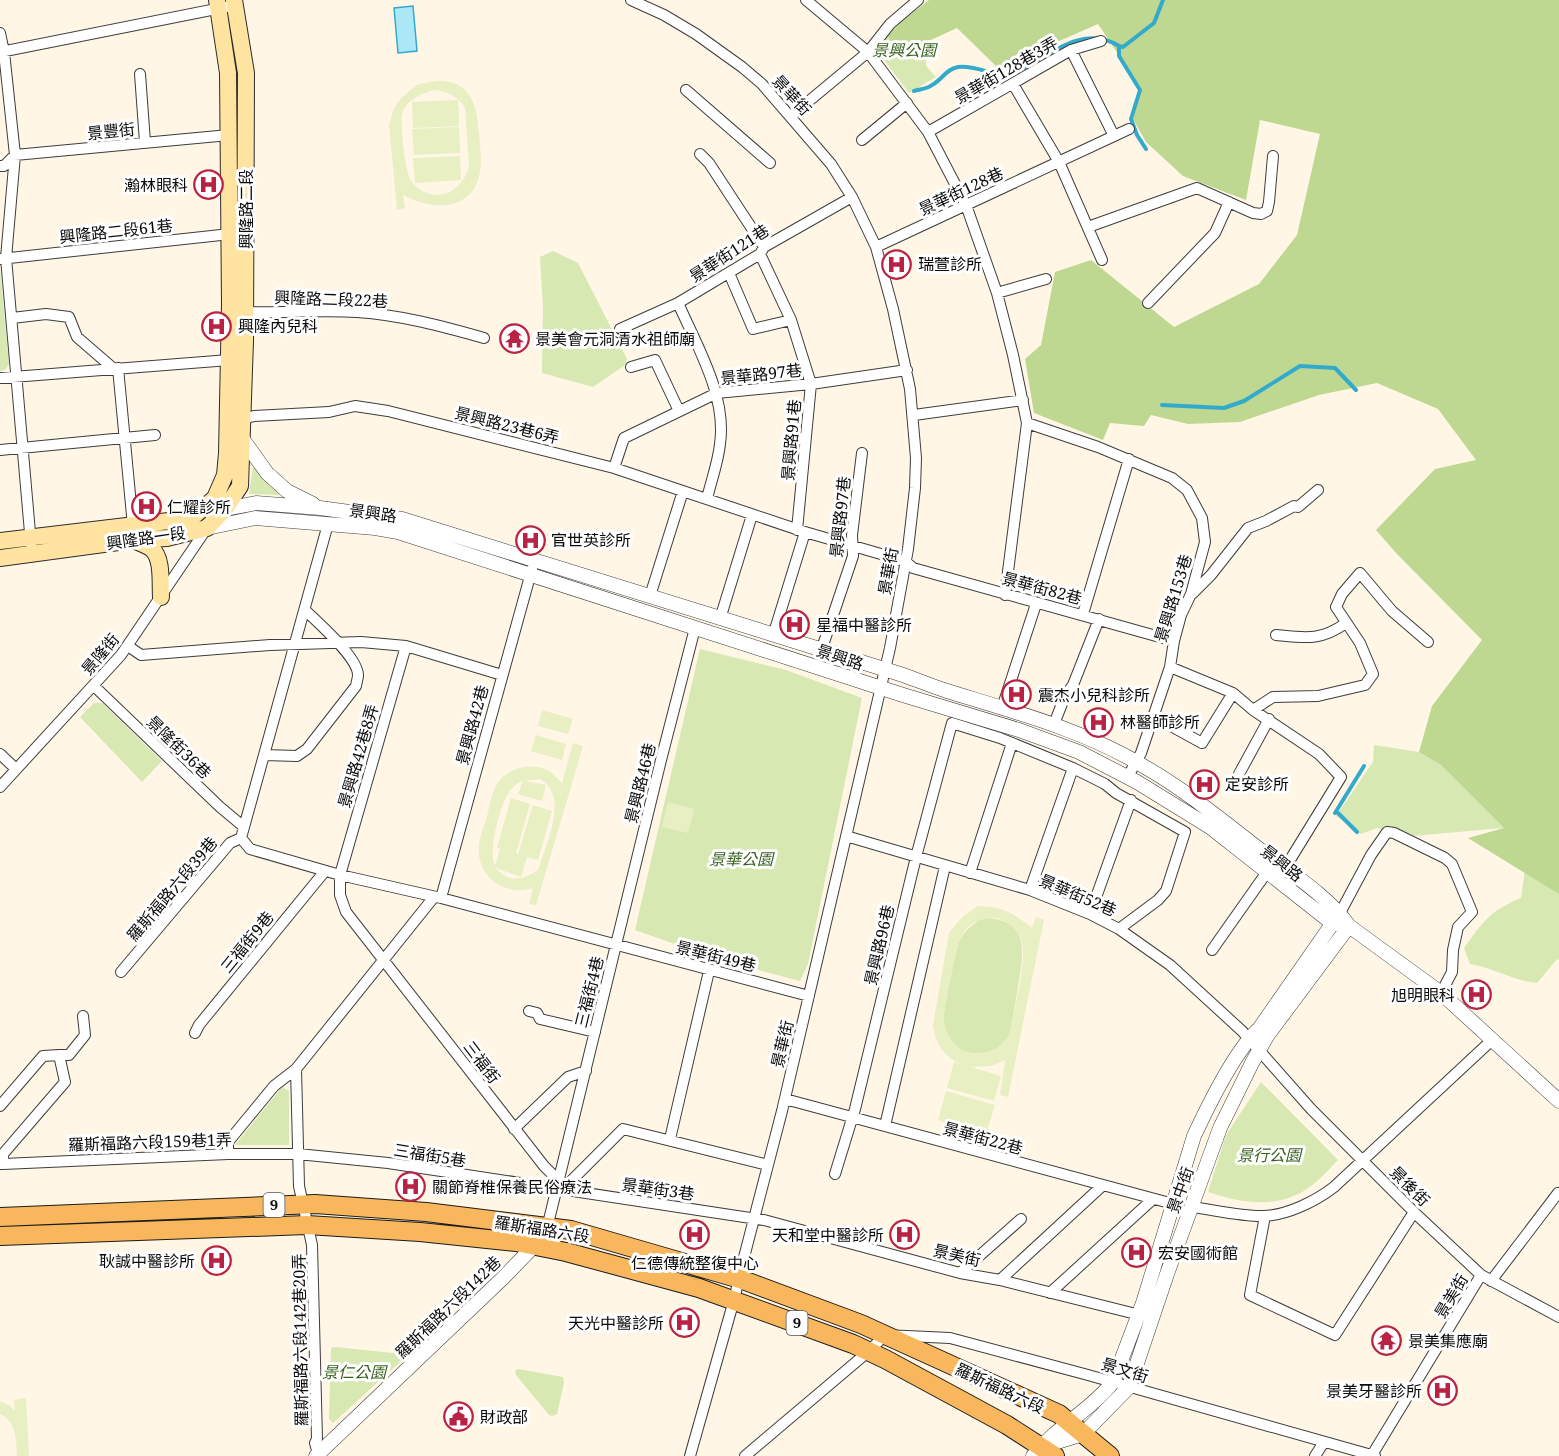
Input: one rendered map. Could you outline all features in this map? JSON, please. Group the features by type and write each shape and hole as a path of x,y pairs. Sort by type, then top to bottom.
{"main road":[{"name":"興隆路二段","path":"235,3 246,73 245,312 236,415"},
{"name":"興隆路二段","path":"217,4 228,73 229,360 236,415"},
{"name":"興隆路一段","path":"0,541 32,545 133,533 195,515 217,506 240,486 242,438 236,415"},
{"name":"興隆路一段","path":"133,533 167,538 207,528 217,506 225,475 236,415"},
{"path":"133,533 151,548 157,557 161,597"},
{"name":"興隆路一段","path":"0,558 32,545"},
{"name":"羅斯福路六段","path":"0,1217 303,1204 426,1212 571,1230 740,1279 885,1335 1059,1414 1110,1456"},
{"name":"羅斯福路六段","path":"0,1236 307,1225 420,1232 534,1246 580,1256 734,1300 869,1351 1007,1425 1043,1453"}],"street":[{"name":"景華街","path":"631,0 651,4 735,62 762,84 831,164 852,197 876,247 893,309 907,370 914,415 916,458 915,488 905,561 884,670 785,1099 740,1279 690,1456"},
{"path":"806,0 868,52 928,132 966,205 997,293 1027,423 1005,595"},
{"path":"791,116 868,52 890,24 918,0"},
{"path":"2,52 217,4 235,3"},
{"path":"0,33 15,155 3,259 18,377 32,545"},
{"name":"景華街128巷3弄","path":"928,132 1071,50 1101,41"},
{"path":"1071,50 1114,136"},
{"path":"140,74 145,142"},
{"path":"1013,84 1059,162 1102,260"},
{"path":"686,90 771,163"},
{"path":"862,140 906,103"},
{"name":"景華街128巷","path":"876,247 1129,129"},
{"name":"景豐街","path":"15,155 229,135"},
{"name":"景興路91巷","path":"700,153 709,163 762,251 791,320 811,384 801,531 773,636"},
{"path":"0,166 4,166 15,155"},
{"path":"1088,227 1197,188 1253,213 1261,214 1267,211 1269,202 1273,156"},
{"name":"景華街121巷","path":"620,329 678,303 852,197"},
{"path":"1148,303 1215,232 1229,202"},
{"name":"興隆路二段61巷","path":"3,259 230,234"},
{"path":"729,273 753,329 791,320"},
{"path":"997,293 1046,279"},
{"path":"678,303 717,393 721,418 720,444 707,499"},
{"name":"興隆路二段22巷","path":"245,312 384,314 414,319 484,338"},
{"path":"12,318 46,314 69,317 77,337 116,368 133,533"},
{"path":"0,378 229,360"},
{"path":"631,367 655,360 679,411"},
{"name":"景華路97巷","path":"614,468 624,438 717,393 811,384 907,370"},
{"path":"914,415 1023,400"},
{"name":"景興路23巷6弄","path":"236,415 329,412 355,406 388,411 614,468 752,515"},
{"name":"景興路153巷","path":"1027,423 1129,459 1172,478 1188,490 1202,518 1205,542 1191,594 1181,615 1170,667 1136,762 1127,778"},
{"path":"0,450 155,435"},
{"path":"242,438 267,473 287,491 320,508"},
{"name":"景興路97巷","path":"822,651 853,556 852,535 862,453"},
{"path":"1083,614 1129,459"},
{"path":"1191,594 1211,575 1248,528 1294,506 1304,504 1318,490"},
{"path":"650,596 683,491"},
{"name":"景興路","path":"217,506 256,503 320,508 402,519 695,628 1019,730 1079,752 1210,827 1267,872 1349,926 1441,993 1559,1101"},
{"path":"720,619 752,515"},
{"name":"景華街82巷","path":"752,515 905,561 913,568 1174,641"},
{"name":"景興路","path":"207,528 255,519 375,528 398,532 650,596 1054,724 1092,739 1136,762 1217,816 1285,868 1336,918"},
{"path":"228,1154 228,1142 274,1086 296,1069 384,959 438,898 340,875 250,849 242,833 328,524"},
{"name":"景隆街","path":"0,787 128,646 207,528"},
{"name":"景興路42巷","path":"438,898 533,567"},
{"path":"1253,710 1273,698 1318,696 1365,685 1373,674 1360,643 1336,608 1342,594 1360,573 1392,611 1428,642"},
{"path":"1002,708 1036,604"},
{"path":"264,755 297,756 307,749 356,686 358,677 356,667 338,642 305,610"},
{"path":"1054,724 1065,696 1073,686 1099,619"},
{"path":"1276,635 1314,639 1332,633 1346,623"},
{"name":"景興路46巷","path":"616,945 695,628"},
{"path":"128,646 141,655 338,642 406,646 502,675"},
{"name":"景興路42巷8弄","path":"340,875 406,646"},
{"path":"1170,667 1233,693 1253,710 1319,754 1341,777 1285,868"},
{"name":"景隆街36巷","path":"94,686 220,807 242,833"},
{"path":"1153,716 1202,742 1233,693"},
{"path":"1239,774 1269,719"},
{"name":"景興路96巷","path":"835,1174 852,1118 915,857 952,723 1012,743"},
{"path":"970,873 1012,743 1106,784 1116,793 1185,832 1166,891 1158,900 1119,929"},
{"path":"0,754 16,769"},
{"path":"1030,890 1073,768"},
{"path":"1090,914 1131,800"},
{"path":"1336,918 1371,855 1387,832 1394,833 1445,858 1452,864 1472,912 1458,927 1453,950 1452,972 1441,993"},
{"name":"羅斯福路六段39巷","path":"121,972 230,843 242,833"},
{"name":"景華街52巷","path":"846,836 1030,890 1090,914 1119,929 1170,965 1260,1051"},
{"path":"885,1126 945,866"},
{"name":"三福街9巷","path":"195,1034 199,1025 325,871"},
{"path":"1212,950 1267,872"},
{"name":"三福街","path":"340,875 340,895 346,912 559,1187"},
{"name":"三福街4巷","path":"438,898 616,945 559,1187 547,1228"},
{"name":"景中街","path":"1043,1453 1068,1422 1105,1393 1113,1382 1139,1316 1194,1136 1204,1114 1248,1039 1259,1029 1336,918"},
{"name":"景中街","path":"1043,1453 1083,1434 1129,1387 1220,1128 1267,1036 1349,926"},
{"name":"景華街49巷","path":"616,945 809,996"},
{"path":"670,1139 709,970"},
{"path":"529,1011 537,1013 540,1019 595,1032"},
{"path":"0,1106 43,1056 69,1055 85,1035 83,1016"},
{"path":"1192,1207 1264,1216 1299,1207 1318,1199 1492,1040"},
{"name":"景後街","path":"1260,1051 1311,1109 1414,1212 1486,1278 1559,1317"},
{"path":"2,1164 3,1154 65,1082 59,1055"},
{"name":"羅斯福路六段142巷20弄","path":"296,1069 299,1186 312,1245 317,1455"},
{"path":"514,1129 568,1077 586,1071"},
{"name":"景華街22巷","path":"785,1099 1102,1186 1175,1203"},
{"path":"559,1187 623,1129 768,1165"},
{"name":"羅斯福路六段159巷1弄","path":"2,1164 228,1154 298,1154"},
{"name":"三福街5巷","path":"298,1154 388,1163 559,1187"},
{"path":"1000,1280 1102,1186"},
{"name":"景華街3巷","path":"559,1187 755,1219"},
{"name":"景美街","path":"1374,1456 1486,1278 1558,1193"},
{"path":"1050,1293 1153,1199"},
{"path":"1264,1216 1250,1295 1335,1335 1414,1212"},
{"name":"景美街","path":"755,1219 817,1233 960,1273 1000,1280 1139,1316 1153,1317"},
{"path":"960,1273 1021,1219"},
{"name":"羅斯福路六段142巷","path":"317,1455 504,1277 534,1246 547,1228"},
{"path":"745,1456 885,1335"},
{"name":"景文街","path":"885,1335 950,1338 1374,1456"},
{"path":"1315,1456 1324,1442"}],"green space":[{"path":"929,0 1559,0 1559,894 1468,838 1504,828 1441,765 1419,752 1432,706 1482,640 1376,530 1435,469 1476,460 1438,409 1377,383 1319,395 1240,422 1188,424 1151,415 1144,426 1110,423 1103,440 1034,413 1025,359 1041,345 1055,272 1091,260 1174,327 1259,284 1297,235 1320,134 1260,120 1246,200 1183,176 1146,142 1133,119 1141,88 1098,24 998,68 957,28 898,55 888,36"},
{"name":"景興公園","path":"906,15 925,44 926,66 936,77 909,93 875,48"},
{"path":"437,81 451,82 468,93 477,116 481,153 480,172 476,185 469,195 460,201 450,204 426,204 403,195 405,208 397,210 389,125 394,108 402,97 418,84","holes":["434,90 448,93 465,108 469,165 460,184 445,194 437,195 419,189 411,181 402,137 404,109 415,98"]},
{"path":"458,100 459,126 413,128 412,102"},
{"path":"459,127 460,153 414,155 412,129"},
{"path":"460,156 461,180 415,183 413,158"},
{"path":"553,251 578,263 627,359 625,365 593,387 542,373 543,306 540,257"},
{"path":"0,269 9,364 5,370 0,371"},
{"path":"253,465 281,495 249,494"},
{"name":"景華公園","path":"700,649 786,670 862,698 808,964 800,981 717,959 635,930"},
{"path":"94,703 102,703 162,761 142,782 80,717"},
{"path":"542,710 573,719 568,734 538,726"},
{"path":"536,735 566,744 562,760 531,751"},
{"path":"573,743 583,746 536,905 529,904 533,888 512,889 494,881 487,874 479,855 480,837 494,790 500,780 512,771 527,767 542,768 562,783","holes":["540,779 549,787 555,808 550,834 538,870 522,878 506,876 496,868 521,877 527,857 538,860 552,811 533,805 518,854 516,853 530,804 511,798 497,848 500,849 495,866 494,842 500,812 506,797 513,787 523,781 518,794 542,801 546,785 525,781"]},
{"path":"1374,745 1419,752 1441,765 1504,828 1412,836 1377,828 1361,834 1336,816 1373,762"},
{"path":"668,802 694,809 688,833 662,827"},
{"path":"1528,847 1559,860 1559,960 1557,959 1537,983 1470,964 1464,948 1488,918 1501,908 1521,898"},
{"path":"978,906 1007,911 1032,928 1036,917 1044,920 1008,1097 1000,1095 1005,1060 991,1066 971,1067 1001,1076 994,1101 947,1088 954,1062 961,1064 941,1049 934,1032 933,1025 949,933 963,916","holes":["998,918 1012,926 1021,939 1023,947 1020,984 1010,1032 1002,1044 991,1051 968,1052 956,1046 948,1035 944,1022 958,944 973,924"]},
{"path":"983,918 1009,924 1016,931 1020,939 1022,961 1010,1033 1005,1041 995,1049 974,1053 956,1046 948,1035 944,1016 958,944 968,929"},
{"name":"景行公園","path":"1261,1082 1338,1160 1307,1189 1271,1202 1245,1201 1208,1192 1226,1135"},
{"path":"282,1087 289,1091 289,1145 235,1145"},
{"path":"946,1091 995,1105 986,1134 938,1120"},
{"name":"景仁公園","path":"331,1348 403,1354 402,1360 333,1423 329,1419"},
{"path":"518,1369 563,1377 564,1383 557,1414 549,1415 516,1375 515,1371"},
{"path":"26,1398 29,1456 17,1456 15,1432 10,1421 0,1414 0,1401 15,1411 14,1400"}],"water":[{"path":"413,6 417,51 398,53 394,8"}],"waterway":[{"path":"1119,46 1123,47 1154,23 1163,0"},
{"path":"914,91 930,86 950,70 958,67 1009,75 1063,46 1090,38 1105,40 1119,46 1119,56 1140,90 1131,119 1146,149"},
{"path":"1162,405 1224,408 1244,401 1300,366 1335,368 1356,390"},
{"path":"1335,813 1364,766"},
{"path":"1338,813 1357,832"}],"place":[{"name":"瀚林眼科","path":"209,185"},
{"name":"瑞萱診所","path":"897,264"},
{"name":"興隆內兒科","path":"217,326"},
{"name":"景美會元洞清水祖師廟","path":"514,339"},
{"name":"仁耀診所","path":"146,507"},
{"name":"官世英診所","path":"530,540"},
{"name":"星福中醫診所","path":"795,625"},
{"name":"震杰小兒科診所","path":"1017,695"},
{"name":"林醫師診所","path":"1099,722"},
{"name":"定安診所","path":"1204,784"},
{"name":"旭明眼科","path":"1476,995"},
{"name":"關節脊椎保養民俗療法","path":"411,1187"},
{"name":"仁德傳統整復中心","path":"695,1235"},
{"name":"天和堂中醫診所","path":"905,1235"},
{"name":"宏安國術館","path":"1137,1253"},
{"name":"耿誠中醫診所","path":"216,1261"},
{"name":"天光中醫診所","path":"685,1323"},
{"name":"景美集應廟","path":"1387,1341"},
{"name":"景美牙醫診所","path":"1443,1391"},
{"name":"財政部","path":"459,1417"}]}
